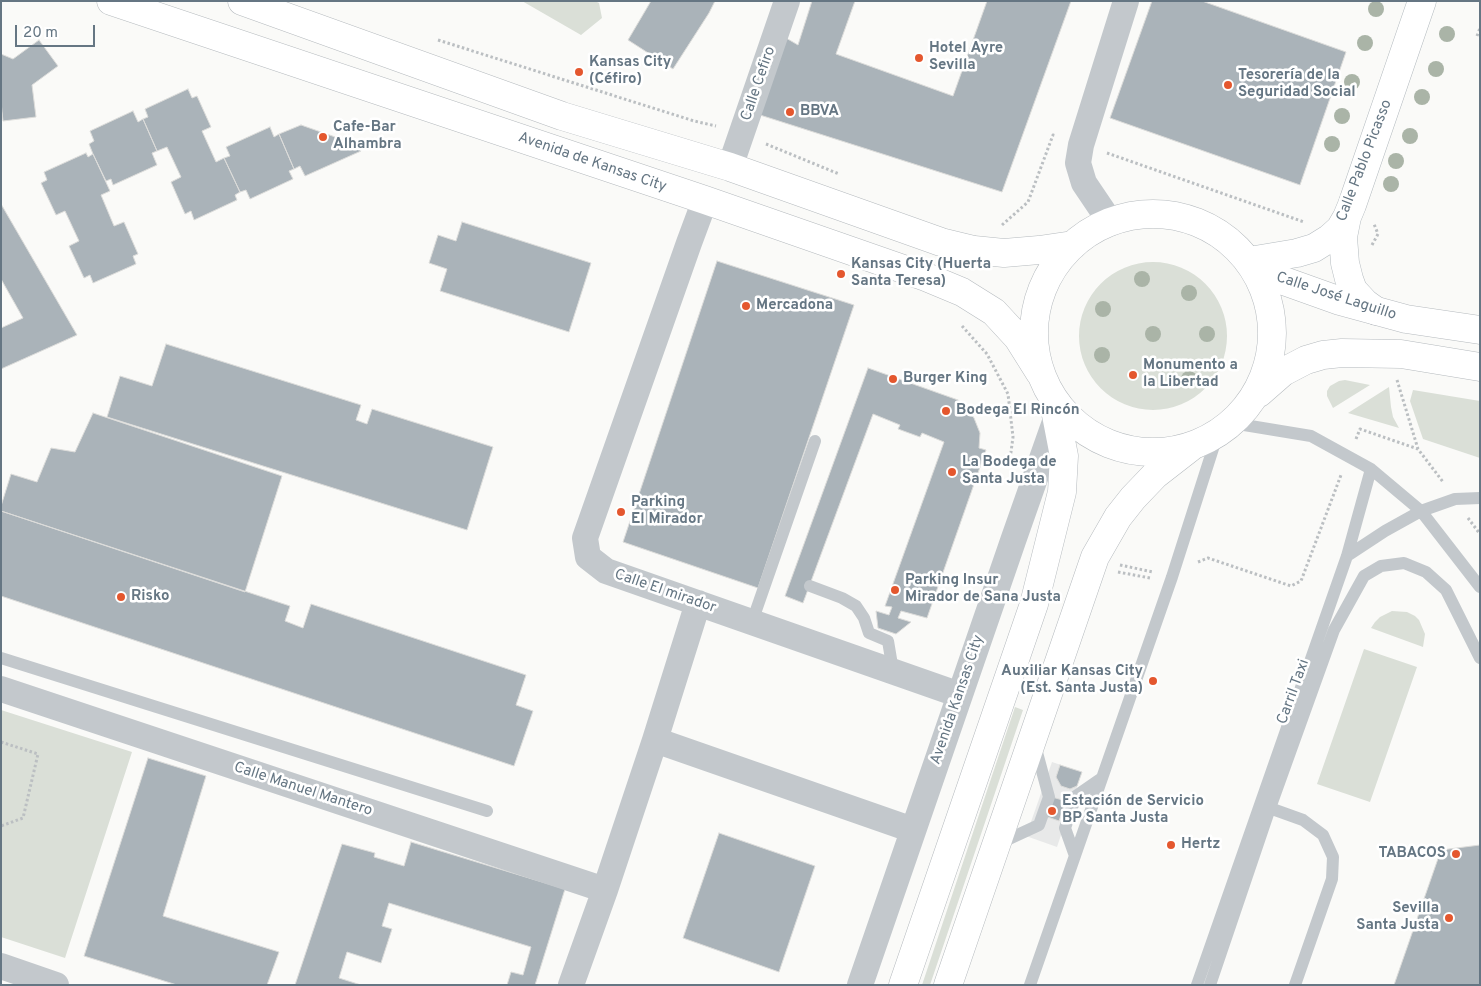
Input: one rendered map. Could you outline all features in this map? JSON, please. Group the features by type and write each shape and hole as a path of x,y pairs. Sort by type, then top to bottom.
{"main road":[{"name":"Avenida de Kansas City","path":"111,1 705,200 926,277 962,292 994,312 1018,338 1040,373"},
{"path":"242,1 562,116 730,167 941,242 974,250 1004,253 1073,245"},
{"name":"Calle Pablo Picasso","path":"1253,266 1314,248 1340,229 1348,217 1422,1"},
{"path":"903,985 1034,604 1062,492 1064,456 1055,407 1040,373 1035,351 1033,331 1036,306 1045,283 1057,262 1088,233 1111,222 1136,216 1162,214 1187,219 1211,228 1232,243 1253,266 1266,292 1271,310 1273,338 1271,359 1255,396 1244,411 1225,428 1192,446 1155,475 1132,498 1118,517 1095,557 948,985"},
{"path":"1348,217 1343,237 1345,262 1349,279 1353,290 1365,304 1376,311"},
{"name":"Calle José Laguillo","path":"1253,266 1340,301 1406,319 1480,330"},
{"path":"1255,396 1283,372 1306,360 1323,355 1342,353 1400,354 1480,367"},
{"path":"1055,407 1061,410 1085,432 1106,443 1128,450 1162,451 1192,446"}],"street":[{"name":"Calle Cefiro","path":"730,167 787,1"},
{"path":"1111,222 1084,183 1078,163 1081,145 1126,1"},
{"name":"Calle El mirador","path":"705,200 585,538 588,557 606,571 960,695"},
{"name":"Avenida Kansas City","path":"860,985 960,695 1055,407"},
{"path":"571,985 655,740 698,603"},
{"name":"Calle Manuel Mantero","path":"1,689 605,890"},
{"path":"655,740 913,830"},
{"path":"1,966 56,985"}],"lane":[{"path":"1030,985 1225,428 1311,436 1370,469 1421,512 1480,587"},
{"path":"752,622 815,441"},
{"path":"1197,985 1265,806 1347,556 1370,469"},
{"path":"1347,556 1384,531 1421,512 1455,499 1480,498"},
{"name":"Carril Taxi","path":"1210,985 1265,806 1334,630 1364,576 1381,566 1404,563 1426,572 1446,590 1480,658"},
{"path":"810,586 842,598 856,606 864,618 869,633 888,641 893,671"},
{"path":"1,658 487,811"},
{"path":"1075,856 1065,828 1076,796 1102,778"},
{"path":"1265,806 1303,820 1323,835 1333,857 1332,879 1295,985"}],"path":[{"path":"1477,36 1480,28"},
{"path":"435,39 718,127"},
{"path":"1000,227 1028,202 1053,135"},
{"path":"1103,152 1310,224"},
{"path":"1371,248 1378,234 1375,224"},
{"path":"958,322 987,354 1008,394 1013,437 1008,473"},
{"path":"1396,382 1418,448 1480,534"},
{"path":"1360,429 1418,448"},
{"path":"1195,568 1198,561 1208,558 1290,586 1302,582 1336,485"},
{"path":"1122,566 1154,572"},
{"path":"1118,572 1156,579"},
{"path":"1,742 38,754 23,818 1,826"}],"shaded area":[{"path":"522,1 595,1 599,3 602,18 581,35"},
{"path":"1153,262 1181,268 1205,284 1221,308 1227,336 1221,364 1205,388 1181,404 1153,410 1125,404 1101,388 1085,364 1079,336 1085,308 1101,284 1125,268"},
{"path":"1345,380 1370,385 1333,408 1327,396 1327,391 1330,386"},
{"path":"1389,387 1393,417 1399,428 1348,413"},
{"path":"1413,390 1480,401 1480,458 1423,439 1410,401"},
{"path":"1392,611 1407,612 1419,620 1425,634 1423,647 1371,628 1380,617"},
{"path":"1364,649 1417,667 1370,802 1317,784"},
{"path":"1015,707 1023,710 930,985 922,985"},
{"path":"1,710 132,752 65,958 1,937"},
{"name":"Estación de Servicio BP Santa Justa","path":"1052,762 1082,772 1057,847 1026,836"}],"building":[{"path":"651,1 715,1 673,69 628,40"},
{"path":"812,1 855,1 836,54 953,96 987,1 1071,1 1002,192 760,115 786,38 798,45"},
{"name":"Tesorería de la Seguridad Social","path":"1152,1 1202,1 1346,52 1300,185 1110,118"},
{"path":"39,40 58,66 32,85 36,117 3,121 1,54 13,59"},
{"path":"188,89 192,98 197,96 211,127 202,131 216,162 224,158 240,192 235,195 237,200 194,220 191,211 185,214 171,182 181,177 167,147 157,151 143,119 148,117 145,109"},
{"path":"133,111 138,122 143,119 157,151 152,153 157,165 113,185 111,179 106,181 93,154 89,144 94,141 90,131"},
{"path":"301,125 358,145 361,151 305,176 300,166 294,169 279,134"},
{"path":"270,127 274,137 279,134 294,169 289,171 293,179 250,199 246,190 240,192 224,158 230,156 226,147"},
{"path":"86,153 88,157 93,154 110,191 101,195 114,226 124,222 138,254 133,256 136,264 93,283 90,275 84,278 69,246 79,241 65,211 56,215 41,183 47,180 44,172"},
{"path":"1,204 77,335 1,369 1,328 23,318 1,279"},
{"path":"462,222 591,263 569,332 440,291 447,269 429,263 438,235 456,241"},
{"path":"717,261 854,305 758,588 623,542"},
{"path":"166,344 361,405 356,420 367,424 372,409 493,447 467,530 107,417 120,376 152,386"},
{"path":"868,368 958,400 965,405 974,418 980,433 979,448 986,450 927,618 901,611 898,618 911,622 896,634 878,628 876,611 889,615 892,607 885,606 944,442 922,433 920,437 898,429 900,425 873,414 803,603 785,596"},
{"path":"93,413 282,476 245,592 1,511 11,474 37,482 51,448 75,452"},
{"path":"1,511 290,606 285,621 303,628 311,604 526,675 516,705 533,711 514,766 1,596"},
{"path":"148,758 206,776 163,916 279,952 267,985 177,985 84,956"},
{"path":"1060,765 1082,772 1077,786 1070,789 1061,786 1056,777"},
{"path":"1052,797 1066,801 1059,821 1045,816"},
{"path":"719,833 815,866 779,972 683,938"},
{"path":"411,842 565,889 535,985 507,985 511,972 523,975 531,947 389,903 382,926 392,929 381,963 347,952 339,978 361,985 295,985 342,844 375,853 374,857 404,866"},
{"name":"Sevilla Santa Justa","path":"1480,845 1480,985 1394,985 1441,850"}],"place":[{"name":"Hotel Ayre Sevilla","path":"919,58"},
{"name":"Kansas City (Céfiro)","path":"579,72"},
{"name":"Tesorería de la Seguridad Social","path":"1228,85"},
{"name":"BBVA","path":"790,112"},
{"name":"Cafe-Bar Alhambra","path":"323,137"},
{"name":"Kansas City (Huerta Santa Teresa)","path":"841,274"},
{"name":"Mercadona","path":"746,306"},
{"name":"Monumento a la Libertad","path":"1133,375"},
{"name":"Burger King","path":"893,379"},
{"name":"Bodega El Rincón","path":"946,411"},
{"name":"La Bodega de Santa Justa","path":"952,472"},
{"name":"Parking El Mirador","path":"621,512"},
{"name":"Parking Insur Mirador de Sana Justa","path":"895,590"},
{"name":"Risko","path":"121,597"},
{"name":"Auxiliar Kansas City (Est. Santa Justa)","path":"1153,681"},
{"name":"Estación de Servicio BP Santa Justa","path":"1052,811"},
{"name":"Hertz","path":"1171,845"},
{"name":"TABACOS","path":"1456,854"},
{"name":"Sevilla Santa Justa","path":"1449,918"}]}
